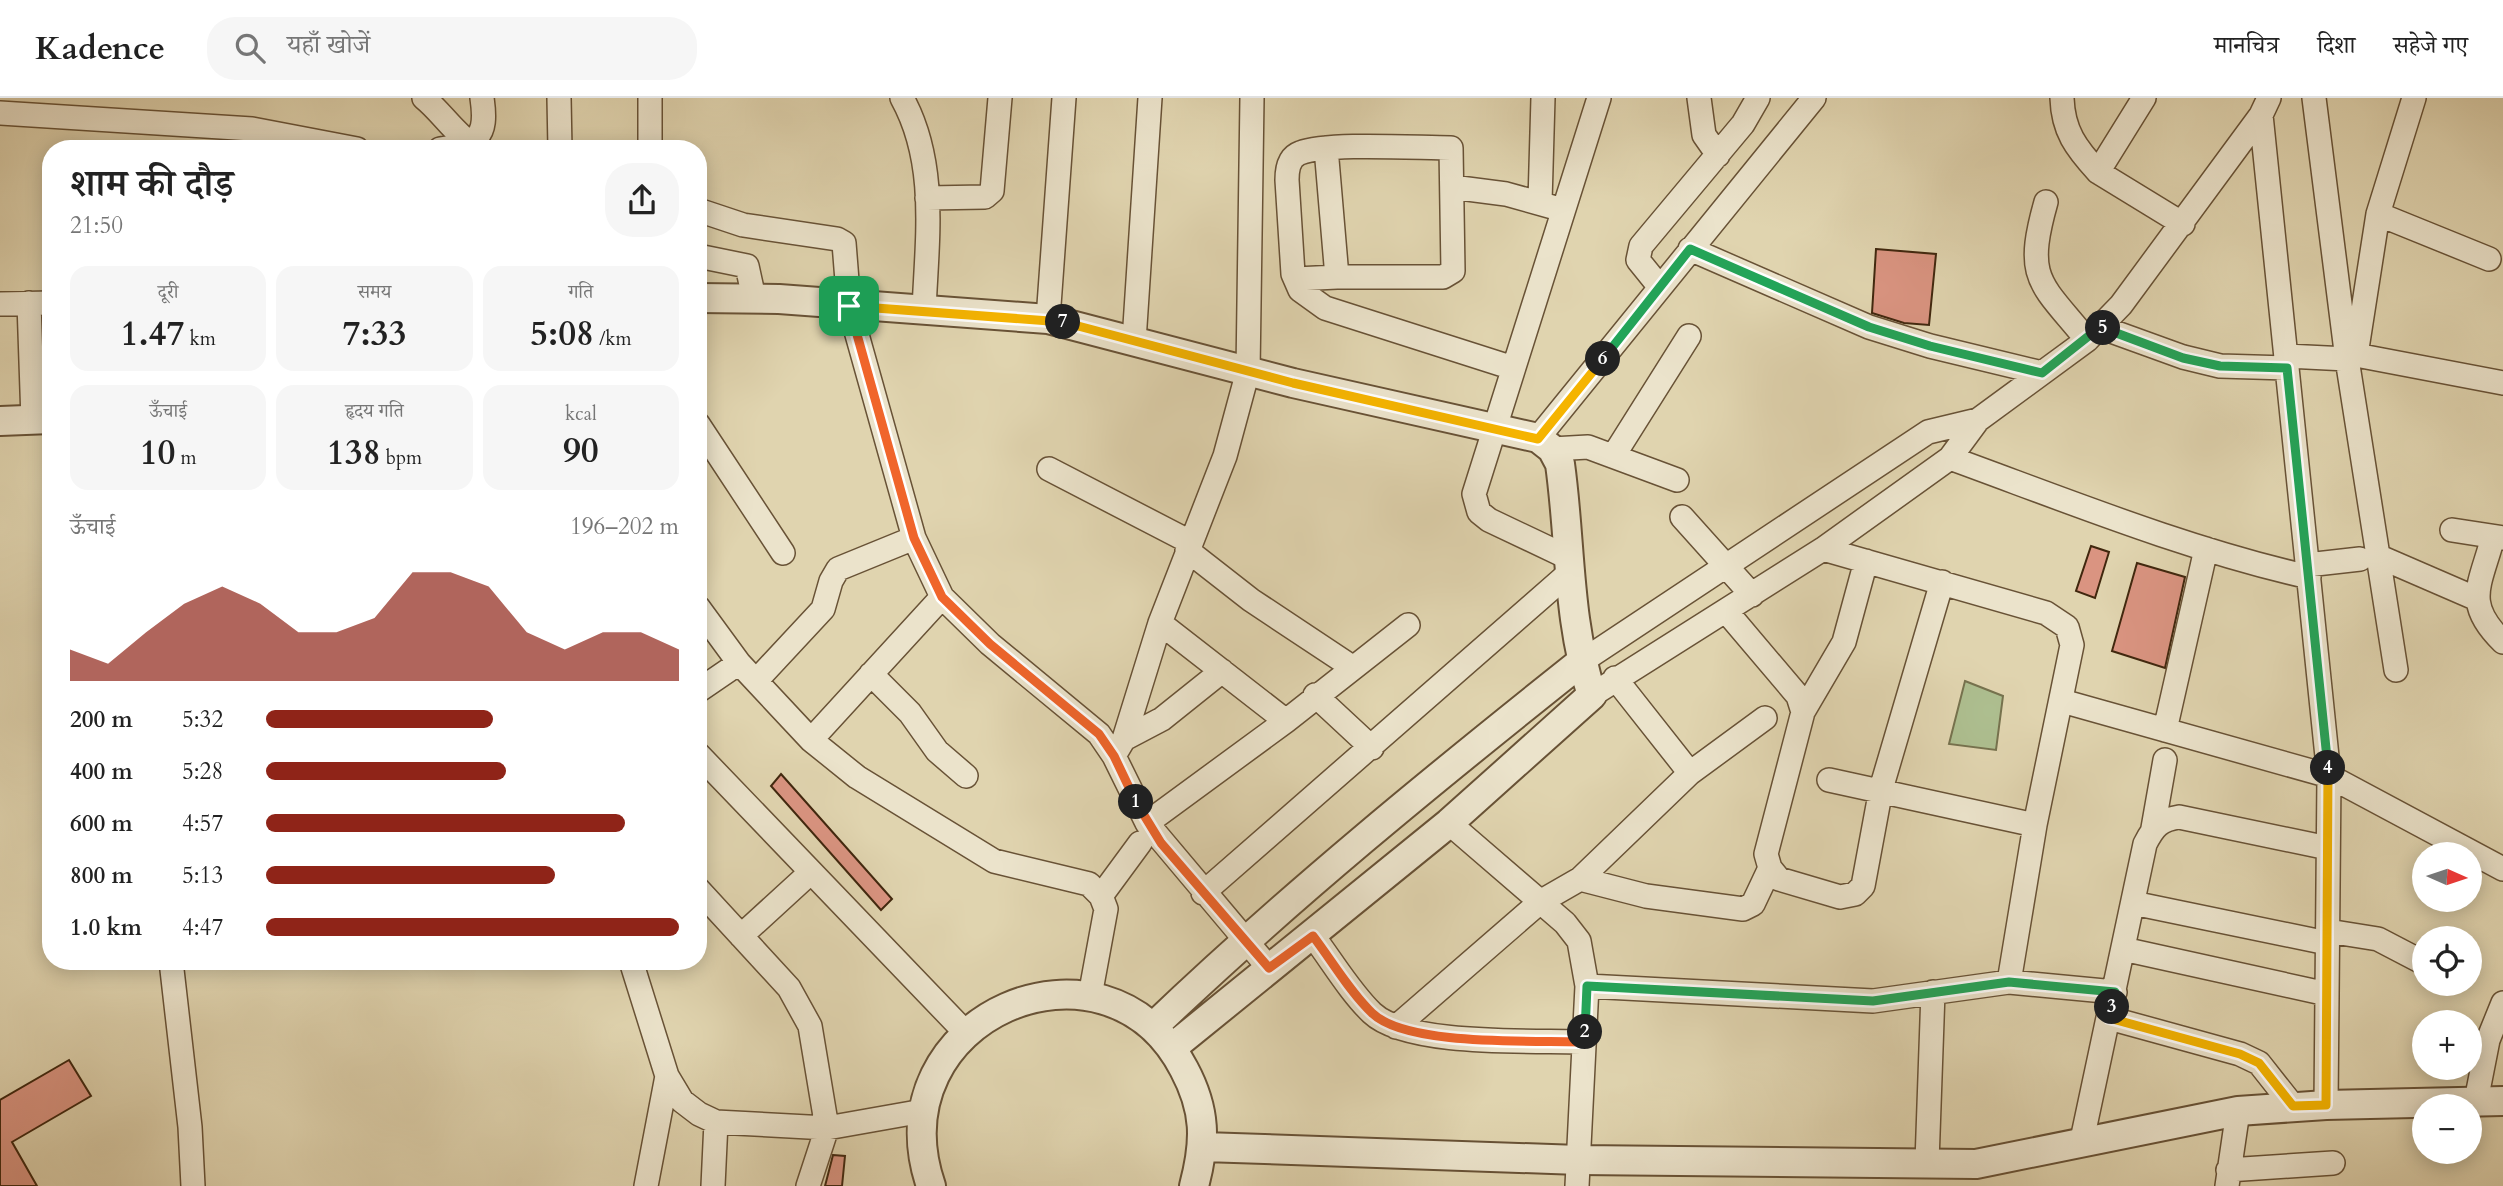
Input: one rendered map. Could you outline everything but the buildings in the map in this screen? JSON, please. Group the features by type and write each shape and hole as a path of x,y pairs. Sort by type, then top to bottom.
{"street":[{"path":"424,98 470,140"},
{"path":"478,140 485,116 482,98"},
{"path":"559,98 560,140"},
{"path":"650,98 650,140"},
{"path":"902,98 916,123 925,161 927,198 924,310"},
{"path":"927,198 985,197 992,191 1000,98"},
{"path":"1048,319 1064,98"},
{"path":"1133,341 1150,98"},
{"path":"1252,98 1248,371 1225,456 1160,623 1119,748 1144,833 1203,893 1269,968"},
{"path":"1540,201 1543,98"},
{"path":"1567,565 1489,520 1474,504 1474,494 1599,98"},
{"path":"1699,98 1704,135 1718,155"},
{"path":"1659,286 1638,260 1641,246 1743,124 1758,98"},
{"path":"1545,444 1659,286 1814,98"},
{"path":"2062,98 2064,122 2073,145 2098,172 2183,224"},
{"path":"2098,172 2144,98"},
{"path":"2314,98 2351,357 2370,558 2396,670"},
{"path":"2351,357 2378,214 2414,98"},
{"path":"1173,1047 1269,968 1313,936 1448,823 1592,695 1823,549 1950,458 1978,420 2093,333 2121,305 2150,263 2183,224 2265,106"},
{"path":"2265,106 2286,362 2329,776 2326,1105"},
{"path":"0,113 89,108 253,139"},
{"path":"1296,279 1449,275 1454,271 1451,148 1326,148 1301,153 1293,158 1287,168 1296,279 1300,290 1325,308 1513,368"},
{"path":"1326,148 1337,277"},
{"path":"1452,187 1540,201 1563,210"},
{"path":"2046,202 2035,240 2034,260 2037,272 2041,283 2093,333 2220,366 2351,357 2503,383"},
{"path":"707,213 743,225 837,239 844,243 849,306 914,538 942,597 990,644 1119,748"},
{"path":"2378,214 2489,259"},
{"path":"1690,249 1869,327 1930,346 2042,373"},
{"path":"707,258 747,266 754,298"},
{"path":"707,298 754,298 1048,319 1248,371 1494,429 1545,444 1588,447 1677,480"},
{"path":"0,304 40,303 42,419 0,421"},
{"path":"1614,455 1689,336"},
{"path":"1153,1027 1244,940 1420,790 1581,662 1928,432 1978,420"},
{"path":"707,438 783,553"},
{"path":"1545,444 1561,472 1567,565 1581,662 1592,695"},
{"path":"1950,458 2206,549 2308,571 2370,558 2477,599"},
{"path":"1049,469 1188,546 1251,600 1352,667"},
{"path":"1682,517 1752,595"},
{"path":"2452,530 2498,537 2477,599 2485,624 2503,642"},
{"path":"756,681 823,609 831,581 838,569 914,538"},
{"path":"1823,549 2046,613 2067,627 2072,645 2035,825 2009,982"},
{"path":"2165,730 2206,549"},
{"path":"1866,561 1844,642 1803,712 1766,854 1770,868 1779,879 1840,897 1855,894 1863,886 1881,789 1942,582"},
{"path":"1203,893 1372,748 1567,565"},
{"path":"811,740 942,597"},
{"path":"1726,611 1798,696 1803,712"},
{"path":"707,620 738,663 811,740 857,777 995,861 1089,884 1101,896 1106,909 1090,996"},
{"path":"1160,623 1286,721"},
{"path":"1101,896 1144,833 1315,695 1408,625"},
{"path":"707,685 738,663"},
{"path":"1119,748 1162,719 1222,671"},
{"path":"872,674 910,713 937,751 966,776"},
{"path":"1615,678 1690,773"},
{"path":"1315,695 1372,748"},
{"path":"2062,701 2329,776 2503,869"},
{"path":"1396,1027 1540,902 1580,879 1690,773 1765,718"},
{"path":"2082,1140 2145,844 2153,828 2165,760"},
{"path":"707,763 965,1032"},
{"path":"1829,780 1881,789 2035,825"},
{"path":"2153,828 2163,820 2179,817 2328,848"},
{"path":"1448,823 1565,923 1579,941 1587,986 1578,1173"},
{"path":"1580,879 1646,896 1744,909 1753,904 1770,868"},
{"path":"741,936 811,872"},
{"path":"707,899 789,988 810,1027 827,1128 808,1186"},
{"path":"2133,903 2327,937 2378,939 2412,957"},
{"path":"1313,936 1373,1014 1396,1027 1436,1037 1584,1042"},
{"path":"2123,949 2327,994"},
{"path":"172,970 190,1127 193,1186"},
{"path":"634,970 667,1076 682,1101 716,1122 827,1128 923,1111"},
{"path":"1587,986 1873,1001 2009,982 2115,992"},
{"path":"1927,1162 1933,992"},
{"path":"931,1186 922,1159 923,1111 931,1082 946,1055 965,1032 1002,1007 1045,995 1090,996 1124,1008 1153,1027 1173,1047 1198,1094 1204,1147 1194,1186"},
{"path":"1204,1147 1578,1173 1927,1162 1976,1164 2082,1140 2238,1111 2293,1106 2490,1101 2487,1040 2503,1003"},
{"path":"2109,1018 2240,1054 2259,1063 2293,1106"},
{"path":"646,1186 667,1076"},
{"path":"2238,1111 2228,1178 2333,1163"},
{"path":"713,1186 716,1122"}],"green space":[{"path":"1965,681 2003,696 1996,750 1949,744"}],"route":[{"path":"1690,249 1869,327 1930,346 2042,373 2087,340 2100,327 2183,358 2220,366 2287,368 2329,776 2326,1105 2293,1106 2259,1063 2240,1054 2109,1018 2115,992 2009,982 1873,1001 1587,986 1584,1042 1436,1037 1396,1027 1373,1014 1313,936 1269,968 1161,843 1147,823 1122,777 1114,756 1099,734 990,644 942,597 914,538 849,306 1048,319 1293,383 1538,439 1690,249"}]}
